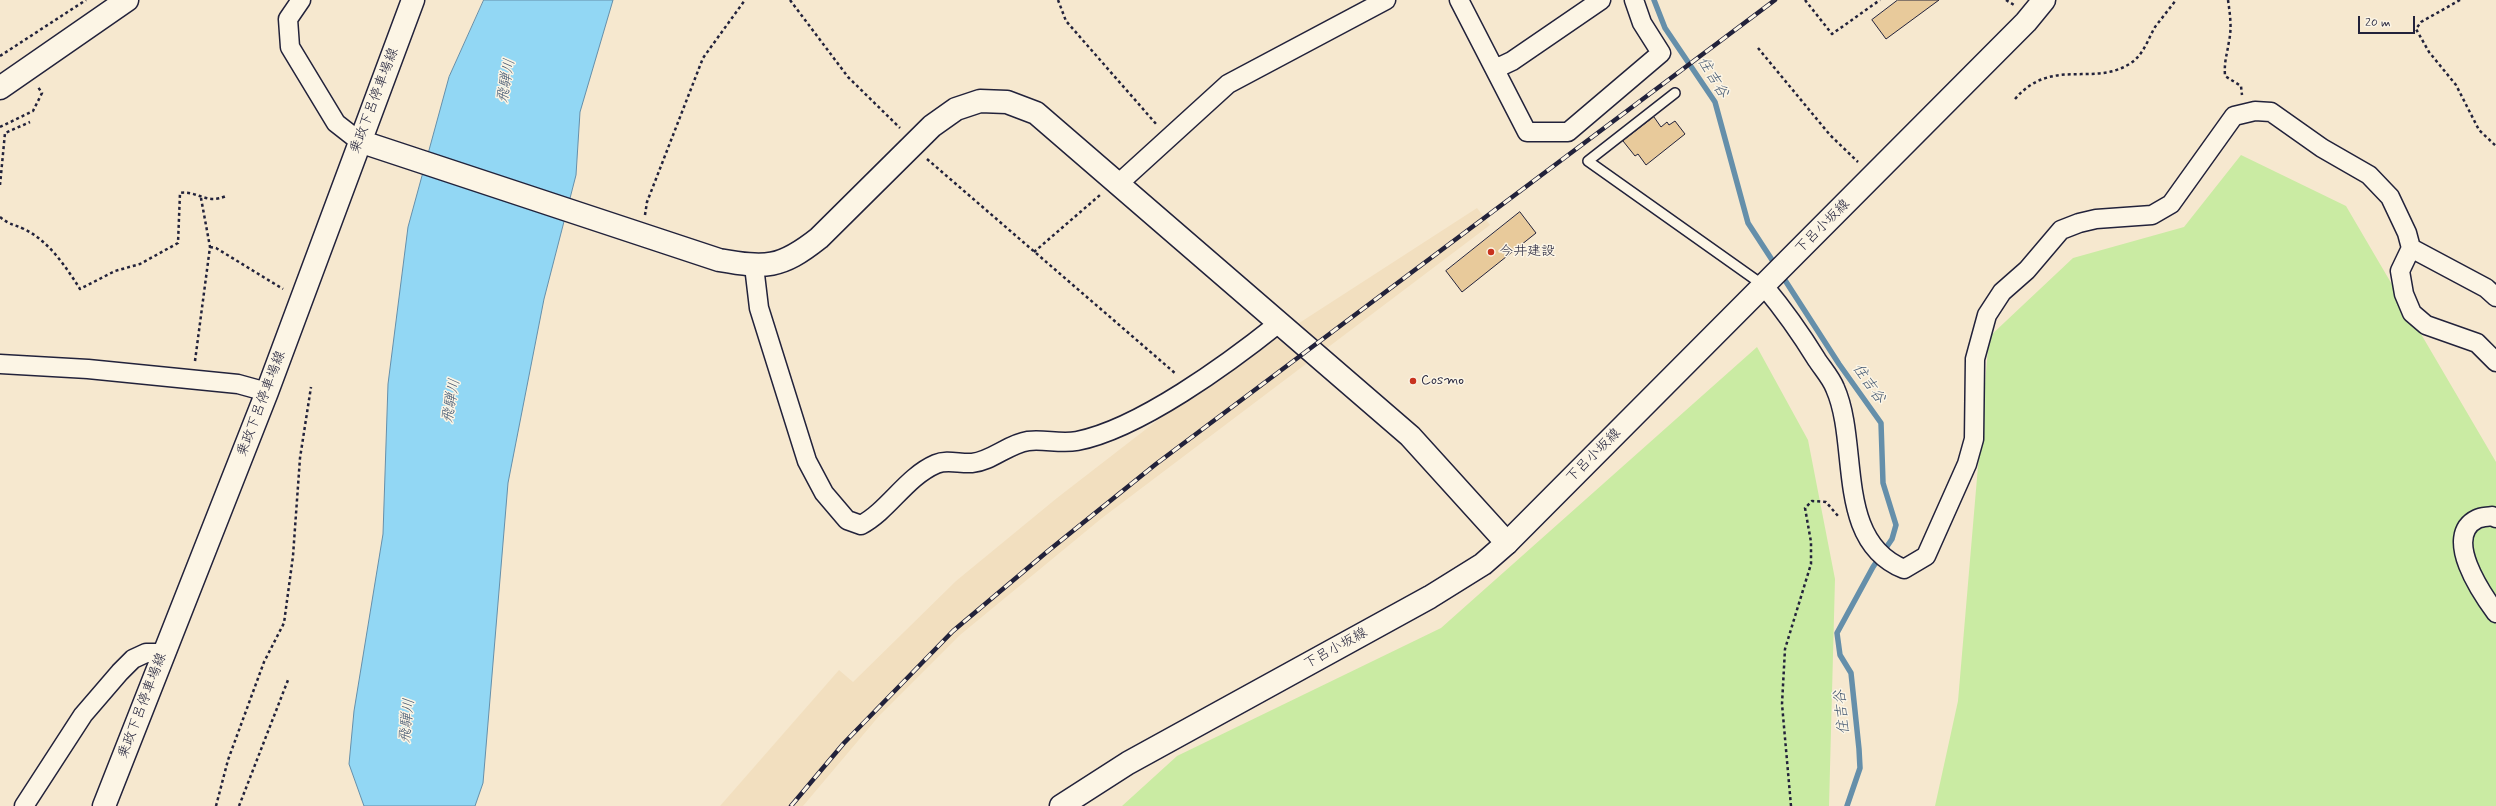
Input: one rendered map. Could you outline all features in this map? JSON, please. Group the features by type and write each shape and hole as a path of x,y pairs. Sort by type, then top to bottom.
{"main road":[{"path":"0,88 127,0"},
{"name":"乗政下呂停車場線","path":"104,806 267,392 359,141 413,0"},
{"name":"下呂小坂線","path":"1061,806 1128,763 1430,597 1483,564 1507,542 1874,176 2026,22 2044,0"},
{"path":"359,141 719,260 754,266 776,264 798,254 819,238 932,126 956,109 980,101 1007,102 1036,113 1115,183 1410,436 1507,542"}],"street":[{"path":"301,0 288,19 290,47 336,123 359,141"},
{"path":"1115,183 1228,84 1386,0"},
{"path":"1459,0 1527,132 1568,132 1661,53 1642,23 1634,0"},
{"path":"1495,69 1512,61 1601,0"},
{"path":"1764,286 1789,316 1835,387 1845,415 1850,474 1860,523 1868,541 1891,564 1904,569 1926,556 1967,464 1974,439 1975,359 1987,315 2002,292 2027,270 2061,230 2079,223 2096,219 2152,215 2171,204 2234,116 2255,111 2271,112 2322,148 2369,175 2390,197 2407,233 2411,248 2400,271 2404,294 2412,313 2426,325 2477,344 2496,362"},
{"path":"2411,248 2486,288 2496,297"},
{"path":"754,266 759,308 806,461 824,493 848,520 861,525 871,520 918,476 936,464 978,462 1028,441 1076,442 1113,430 1190,386 1247,348 1279,323"},
{"path":"0,364 88,369 238,384 267,392"},
{"path":"2496,518 2492,516 2476,520 2465,532 2462,546 2469,570 2496,613"},
{"path":"24,806 83,715 120,672 133,659 146,654 163,653"}],"lane":[{"path":"1675,93 1588,161 1764,286"}],"path":[{"path":"0,56 86,0"},
{"path":"642,234 646,202 703,58 746,0"},
{"path":"790,0 848,77 915,143 928,161 1190,386"},
{"path":"1058,0 1066,21 1168,138"},
{"path":"1805,0 1832,34 1880,0"},
{"path":"2015,99 2024,88 2040,79 2064,73 2116,70 2132,62 2145,48 2154,29 2176,0"},
{"path":"2228,0 2231,24 2229,42 2224,58 2225,76 2240,86 2244,114"},
{"path":"2460,0 2421,22 2416,29 2429,52 2456,85 2479,130 2496,146"},
{"path":"1758,48 1830,135 1874,176"},
{"path":"0,185 5,133 30,122"},
{"path":"1034,252 1115,183"},
{"path":"0,217 10,225 23,228 58,257 80,289 115,271 140,264 178,243 180,193 187,192 201,198 218,200 226,196"},
{"path":"193,380 210,247 201,198"},
{"path":"210,247 216,248 283,288 303,296"},
{"path":"216,806 228,760 264,662 284,623 291,575 300,458 311,388"},
{"path":"1791,806 1782,704 1785,649 1811,564 1811,542 1805,508 1812,501 1826,502 1842,522"},
{"path":"239,806 288,680"}],"shaded area":[{"path":"1477,208 1490,225 1102,518 960,635 879,716 803,806 720,806 839,670 853,682 956,581 1057,498 1163,416 1276,338"}],"green space":[{"path":"2241,155 2346,206 2496,462 2496,806 1935,806 1958,701 1989,337 2073,258 2184,227"},
{"path":"1757,347 1808,440 1835,579 1829,806 1122,806 1177,756 1441,628"}],"water":[{"name":"飛騨川","path":"484,0 613,0 580,112 576,175 544,299 508,483 483,783 475,806 364,806 349,764 354,711 383,534 388,384 408,227 449,77"}],"building":[{"path":"1898,0 1939,0 1886,39 1872,20"},
{"path":"1654,117 1661,127 1667,122 1669,125 1675,121 1685,134 1646,165 1638,154 1635,156 1623,141"},
{"name":"今井建設","path":"1520,212 1536,233 1462,292 1446,271"}],"waterway":[{"name":"住吉谷","path":"1654,0 1665,28 1715,102 1748,223 1776,266"},
{"name":"住吉谷","path":"1781,274 1839,364 1881,423 1883,483 1896,525 1892,539 1873,567 1837,633 1840,655 1851,673 1859,749 1860,768 1847,806"}],"railway":[{"path":"791,806 844,743 953,631 1048,551 1156,464 1775,0"}],"place":[{"name":"今井建設","path":"1491,252"},
{"name":"Cosmo","path":"1413,381"}]}
